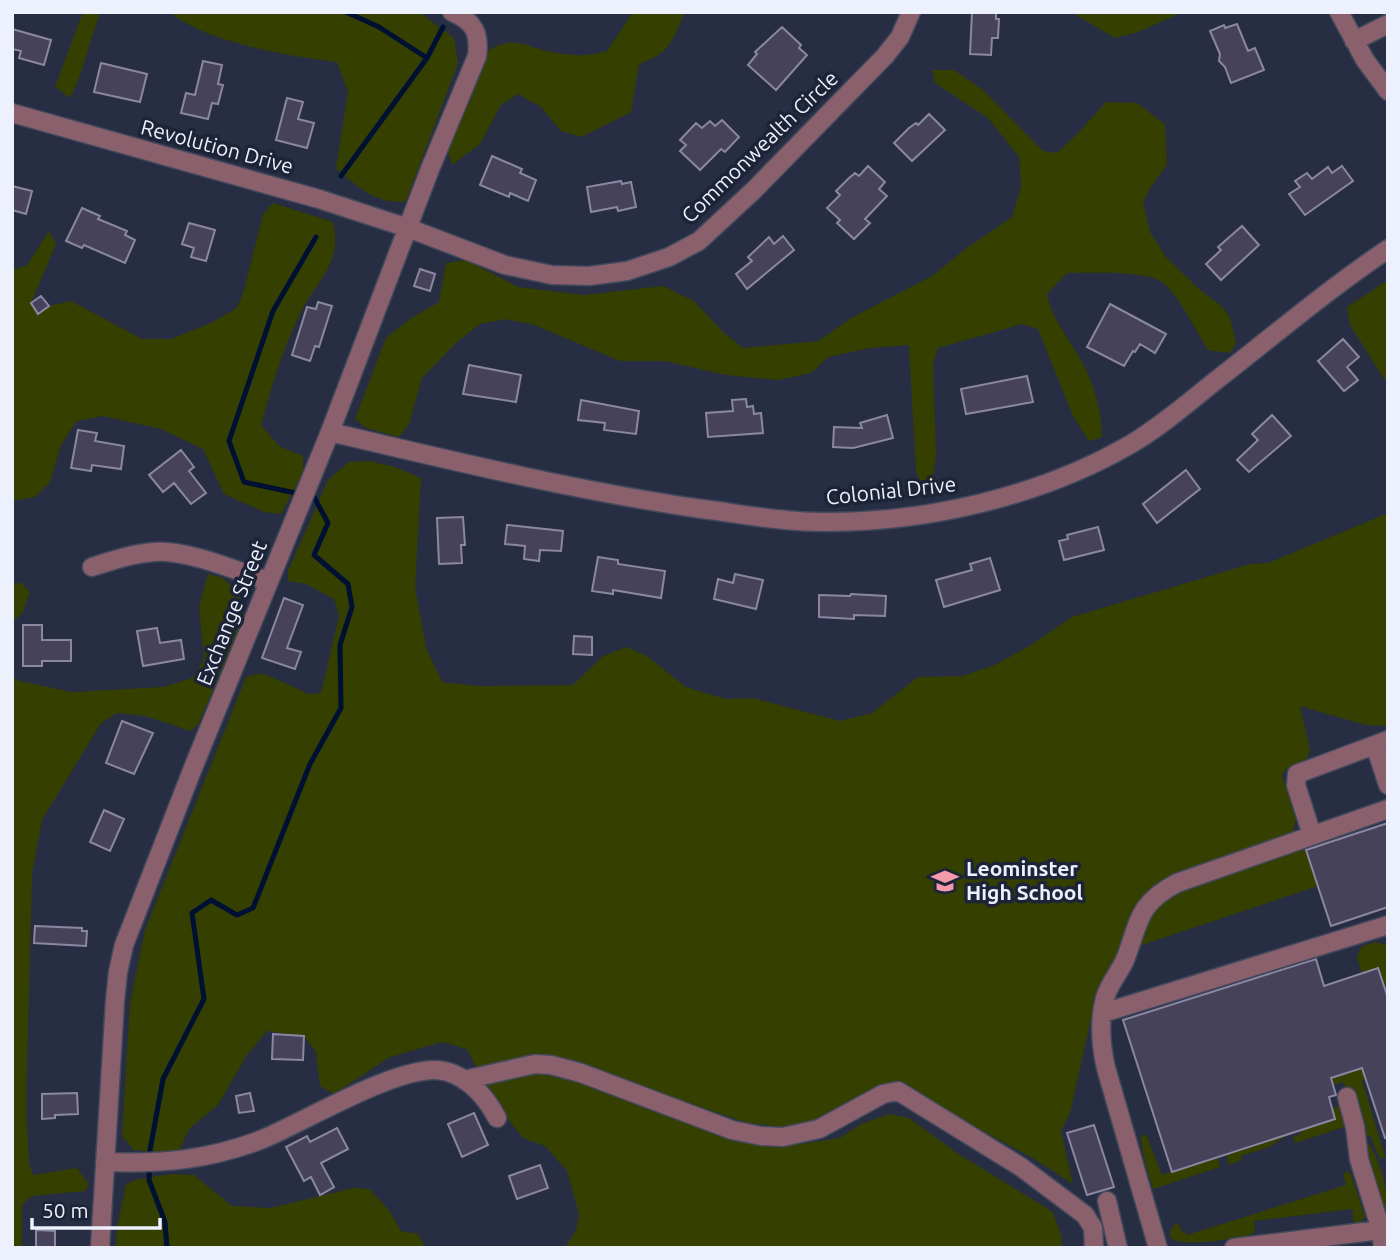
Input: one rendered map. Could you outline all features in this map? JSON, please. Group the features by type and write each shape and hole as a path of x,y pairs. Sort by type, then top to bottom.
{"street":[{"name":"Commonwealth Circle","path":"408,228 505,265 552,275 589,276 627,271 669,257 699,241 720,223 805,139 885,56 900,37 911,12"},
{"path":"1339,12 1365,60 1388,91"},
{"name":"Exchange Street","path":"100,1248 117,982 124,945 330,432 477,56 479,40 475,28 458,15"},
{"path":"1354,41 1388,24"},
{"name":"Revolution Drive","path":"12,113 227,172 408,228"},
{"name":"Colonial Drive","path":"330,432 477,467 659,503 775,519 822,522 889,518 949,509 1009,496 1073,474 1133,443 1334,285 1388,249"},
{"path":"92,567 111,561 166,552 268,581"},
{"path":"1312,835 1296,785 1297,774 1381,742 1388,785"},
{"path":"1158,1248 1104,1063 1102,1040 1105,998 1123,964 1141,914 1150,901 1177,883 1388,809"},
{"path":"1102,1013 1388,925"},
{"path":"464,1080 535,1063 551,1065 581,1073 732,1130 783,1137 819,1129 883,1094 898,1091 1021,1167 1069,1201 1091,1222 1094,1248"},
{"path":"105,1162 164,1163 202,1157 263,1139 386,1082 414,1072 437,1070 457,1075 486,1100 497,1118"},
{"path":"1234,1248 1384,1236 1359,1159 1355,1127 1347,1097"},
{"path":"1107,1201 1118,1248"}],"green space":[{"path":"83,12 100,12 70,98 55,87"},
{"path":"170,12 419,12 454,38 458,63 406,201 386,200 368,193 336,168 348,92 337,62 273,52 226,40 185,23"},
{"path":"633,12 685,12 664,50 639,64 631,112 581,137 561,131 541,107 518,94 501,105 480,144 452,165 448,152 489,50 511,43 562,54 600,53 607,51"},
{"path":"1071,12 1183,12 1138,32 1115,38"},
{"path":"932,70 954,70 983,90 1043,151 1057,153 1106,102 1137,103 1165,124 1167,165 1143,202 1150,232 1166,257 1230,317 1236,343 1230,353 1208,350 1175,296 1163,283 1155,279 1117,273 1067,273 1047,294 1057,321 1090,379 1099,408 1102,437 1089,441 1073,416 1038,329 1022,324 938,348 933,363 936,455 931,493 922,491 916,471 909,345 870,348 828,357 811,373 778,380 726,375 665,361 620,361 534,325 506,319 480,324 457,342 422,378 409,424 399,437 366,428 355,419 386,338 411,318 439,302 446,263 466,260 518,287 584,295 663,286 694,301 723,332 743,348 818,341 851,318 932,276 1012,217 1021,187 1019,157 988,118 935,83"},
{"path":"273,203 333,222 335,237 331,262 305,304 287,342 261,425 279,446 303,456 303,473 281,514 264,512 224,494 203,449 161,429 103,416 77,421 61,445 50,482 35,497 12,501 12,270 27,265 49,231 56,244 31,303 38,314 49,306 71,301 142,339 171,339 211,323 237,308 263,214"},
{"path":"1388,280 1388,385 1350,325 1347,307"},
{"name":"Leominster High School","path":"369,461 395,467 421,478 415,587 426,648 442,682 479,686 573,685 603,656 627,647 647,656 686,687 726,699 753,698 840,721 872,713 918,677 962,676 995,665 1072,617 1250,564 1268,563 1388,513 1388,726 1366,725 1300,706 1309,754 1304,761 1285,770 1282,775 1296,820 1292,835 1181,876 1129,935 1095,1000 1070,1113 1061,1131 1073,1184 1031,1157 896,1084 888,1083 874,1088 840,1113 792,1128 748,1123 622,1081 538,1071 560,1076 734,1136 773,1146 840,1138 861,1124 890,1114 909,1118 957,1153 1053,1212 1062,1238 1061,1248 564,1248 576,1231 579,1214 567,1171 545,1146 523,1138 496,1104 467,1049 442,1042 390,1057 334,1094 320,1086 316,1052 304,1036 267,1031 247,1055 218,1105 189,1129 180,1149 170,1153 134,1150 122,1136 130,1003 145,930 246,677 262,673 309,694 321,693 339,616 334,599 306,584 288,581 288,571 328,480 349,462"},
{"path":"208,574 223,578 238,592 244,616 199,723 191,731 145,716 117,713 101,723 42,820 32,874 26,1106 29,1163 33,1175 77,1168 89,1184 85,1191 32,1196 22,1205 22,1248 12,1248 12,676 19,681 72,692 163,687 192,678 204,659 199,606"},
{"path":"12,583 21,583 30,592 23,612 12,623"},
{"path":"1306,850 1318,886 1142,945 1138,944 1139,928 1167,894 1291,851"},
{"path":"1375,942 1388,945 1388,998 1378,969 1362,973 1357,957 1361,947"},
{"path":"1370,1065 1373,1076 1362,1080 1385,1157 1380,1159 1370,1136 1366,1136 1353,1087 1347,1090 1343,1082 1323,1088 1320,1078"},
{"path":"1339,1106 1344,1127 1295,1143 1293,1137 1299,1135 1302,1130 1335,1119 1332,1108"},
{"path":"1146,1134 1162,1175 1217,1157 1220,1167 1153,1189 1141,1137"},
{"path":"1286,1136 1269,1147 1241,1156 1242,1160 1229,1165 1226,1154"},
{"path":"1366,1140 1382,1175 1388,1214 1376,1188"},
{"path":"1347,1171 1351,1174 1365,1217 1358,1224 1354,1223 1352,1209 1254,1221 1255,1231 1249,1236 1195,1242 1170,1237 1170,1230 1176,1224 1179,1224 1182,1232 1185,1231 1187,1235 1346,1185 1343,1175"},
{"path":"170,1174 194,1175 232,1206 271,1208 353,1188 369,1189 389,1210 401,1231 418,1234 426,1248 116,1248 126,1184"}],"building":[{"path":"972,12 996,12 996,19 999,19 998,38 992,38 991,55 970,54"},
{"path":"1237,24 1248,51 1255,48 1264,70 1231,83 1225,67 1219,61 1220,54 1210,31 1224,25 1225,28"},
{"path":"782,27 801,45 799,48 807,55 776,90 748,65 757,54 755,52"},
{"path":"12,29 51,40 44,65 19,58 21,51 12,49"},
{"path":"203,61 222,65 218,84 223,85 218,104 212,103 208,119 181,113 186,93 195,95"},
{"path":"101,63 147,74 140,102 94,92"},
{"path":"287,98 303,102 298,119 314,123 307,148 276,140"},
{"path":"929,114 945,130 912,161 894,143"},
{"path":"722,120 739,137 725,152 721,149 700,170 680,151 686,145 680,140 696,123 702,128 710,121 715,126"},
{"path":"492,156 522,169 520,173 536,180 528,201 510,193 509,197 480,185"},
{"path":"868,166 885,182 879,189 887,196 865,219 870,223 854,239 837,223 840,220 827,208 840,195 836,191 855,173 859,176"},
{"path":"1342,166 1353,181 1305,215 1289,194 1300,187 1295,181 1307,173 1312,179 1328,167 1332,173"},
{"path":"621,181 622,184 631,182 636,207 591,212 587,187"},
{"path":"12,186 32,191 26,214 12,210"},
{"path":"82,208 100,216 98,219 127,231 125,235 135,240 125,263 84,245 82,248 66,241"},
{"path":"189,223 215,230 206,261 191,257 194,248 182,244"},
{"path":"1242,226 1259,245 1221,280 1206,264 1221,250 1218,247"},
{"path":"783,236 794,250 747,289 736,274 752,261 748,257 769,237 774,244"},
{"path":"420,269 435,274 430,291 414,286"},
{"path":"41,296 49,306 38,314 31,303"},
{"path":"318,302 332,306 319,347 315,346 310,361 292,355 307,307 316,309"},
{"path":"1110,304 1166,334 1155,353 1140,344 1124,366 1087,347"},
{"path":"1343,339 1359,357 1347,367 1358,380 1344,391 1318,361"},
{"path":"469,365 521,375 516,402 463,394"},
{"path":"1027,376 1033,402 966,414 961,389"},
{"path":"746,399 747,407 753,406 754,414 761,413 763,433 708,437 706,413 733,411 732,400"},
{"path":"581,400 639,411 636,434 604,430 605,423 578,420"},
{"path":"887,415 893,438 853,448 833,447 834,427 862,428 860,423"},
{"path":"1272,415 1291,436 1249,472 1237,460 1258,440 1252,434"},
{"path":"78,430 97,433 95,441 124,446 121,469 92,465 91,471 71,468"},
{"path":"181,450 194,467 189,471 206,493 191,504 174,483 163,492 149,475"},
{"path":"1186,470 1200,489 1157,523 1143,504"},
{"path":"463,517 465,545 461,545 462,563 439,564 437,518"},
{"path":"507,525 563,531 561,551 540,550 539,561 524,559 525,546 505,544"},
{"path":"1098,527 1104,550 1064,560 1059,541 1068,539 1067,535"},
{"path":"598,557 618,560 618,564 665,571 661,598 613,590 613,594 592,591"},
{"path":"990,558 1000,590 944,607 936,580 972,570 970,564"},
{"path":"735,574 763,580 756,609 714,599 718,579 733,583"},
{"path":"819,595 886,596 885,616 854,615 854,619 819,617"},
{"path":"284,598 303,605 287,648 301,652 295,669 262,658"},
{"path":"23,625 42,625 42,640 71,640 71,661 42,661 42,666 23,666"},
{"path":"157,628 160,643 181,640 184,659 143,666 137,631"},
{"path":"574,636 592,637 592,655 573,654"},
{"path":"122,721 153,733 134,774 106,763"},
{"path":"104,810 124,819 110,851 90,842"},
{"path":"1388,823 1388,907 1331,926 1306,850"},
{"path":"35,926 82,928 82,931 87,931 86,946 34,943"},
{"path":"1316,959 1324,986 1378,968 1388,998 1388,1137 1385,1138 1362,1068 1331,1078 1336,1095 1329,1097 1335,1119 1172,1172 1123,1020"},
{"path":"273,1034 304,1036 303,1060 272,1059"},
{"path":"77,1093 78,1114 55,1115 55,1118 42,1119 42,1094"},
{"path":"250,1093 254,1111 239,1113 236,1096"},
{"path":"474,1113 488,1145 462,1157 448,1124"},
{"path":"1094,1125 1114,1187 1087,1195 1067,1133"},
{"path":"337,1128 348,1149 321,1163 334,1187 320,1195 311,1177 304,1181 286,1147 307,1136 310,1142"},
{"path":"540,1165 548,1188 517,1199 509,1176"},
{"path":"36,1230 55,1231 55,1248 36,1248"}],"waterway":[{"path":"346,12 379,27 427,58"},
{"path":"341,176 427,58 443,27"},
{"path":"167,1248 165,1222 149,1180 150,1150 163,1079 204,999 192,913 211,900 237,915 253,908 310,764 341,708 340,645 352,607 348,584 314,555 328,523 314,497 244,482 229,441 273,311 316,237"}],"place":[{"name":"Leominster High School","path":"945,881"}]}
